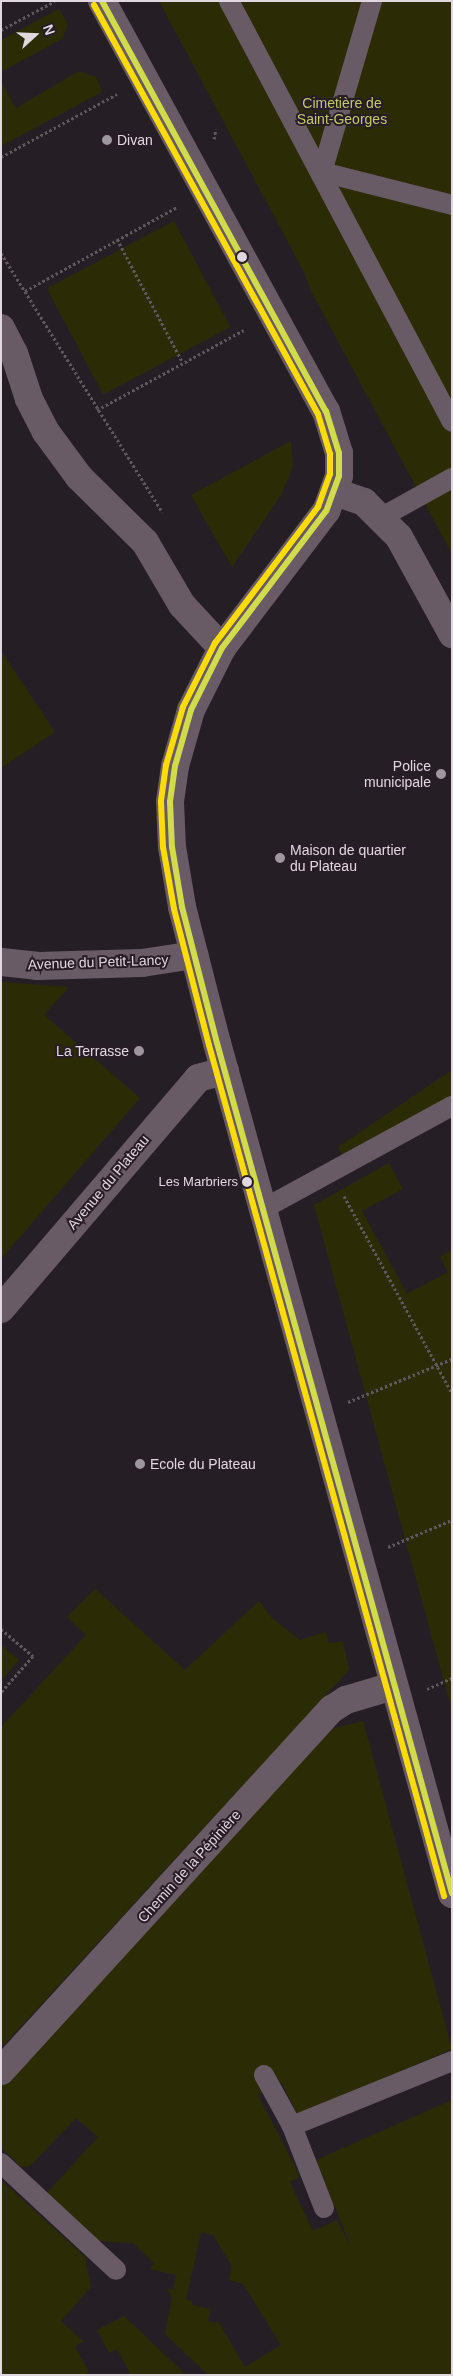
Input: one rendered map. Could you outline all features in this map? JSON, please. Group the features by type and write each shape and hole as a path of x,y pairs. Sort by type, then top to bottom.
{"street":[{"path":"102,1 326,411 340,453 335,492 307,538 222,648 204,680 181,736 170,802 175,873 194,955 225,1071 393,1686 452,1894"},
{"path":"1,328 14,353 29,399 46,432 79,477 145,542 182,605 222,648"},
{"path":"335,492 364,502 382,517 415,562 452,634"},
{"name":"Avenue du Petit-Lancy","path":"1,962 37,966 142,963 194,955"},
{"name":"Avenue du Plateau","path":"1,1309 198,1078 225,1071"},
{"name":"Chemin de la Pépinière","path":"1,2071 332,1709 346,1700 393,1686"}],"lane":[{"path":"229,1 322,172 452,422"},
{"path":"322,172 372,1"},
{"path":"322,172 452,205"},
{"path":"382,517 452,478"},
{"path":"263,1209 452,1106"},
{"path":"292,2126 452,2061"},
{"path":"264,2075 292,2126 324,2208"},
{"path":"1,2163 116,2270"}],"path":[{"path":"1,30 55,1"},
{"path":"1,157 117,94"},
{"path":"25,290 177,207"},
{"path":"118,239 184,363"},
{"path":"1,253 165,518"},
{"path":"97,410 244,330"},
{"path":"331,1172 452,1393"},
{"path":"345,1403 452,1359"},
{"path":"385,1548 452,1520"},
{"path":"1,1629 33,1656 1,1692"},
{"path":"424,1690 452,1678"}],"green space":[{"name":"Cimetière de Saint-Georges","path":"159,1 452,1 452,554 311,291 304,272"},
{"path":"59,9 68,24 62,39 1,72 1,40"},
{"path":"79,71 96,77 102,92 1,146 1,82 16,108"},
{"path":"174,221 230,327 103,395 47,289"},
{"path":"291,441 293,466 281,495 232,567 191,495"},
{"path":"1,651 55,732 1,768"},
{"path":"1,982 69,987 44,1015 140,1098 1,1259"},
{"path":"452,1070 452,1096 342,1155 338,1147"},
{"path":"389,1163 403,1189 362,1211 407,1294 448,1272 440,1257 452,1250 452,1711 314,1205"},
{"path":"95,1589 185,1670 259,1601 272,1618 300,1640 326,1632 329,1643 343,1641 349,1670 1,2048 1,1727 86,1635 67,1617"},
{"path":"1,1645 19,1660 1,1681"},
{"path":"363,1721 452,2049 298,2116 282,2083 258,2095 300,2176 290,2182 313,2231 337,2220 351,2247 316,2160 452,2100 452,2375 208,2375 165,2334 172,2298 167,2288 173,2290 176,2275 150,2269 154,2263 133,2243 96,2241 47,2193 98,2137 76,2118 30,2166 21,2167 1,2147 1,2086 327,1730","holes":["201,2232 213,2235 232,2266 229,2280 243,2284 281,2345 245,2367 219,2323 208,2321 210,2309 192,2305 192,2301 186,2300"]},
{"path":"1,2180 85,2257 91,2287 61,2321 83,2341 75,2347 89,2372 83,2375 1,2375"},
{"path":"124,2316 186,2375 131,2375 117,2349 109,2353 97,2330"}],"transit line":[{"path":"102,1 326,411 339,453 339,476 326,511 222,648 191,710 175,766 170,802 172,847 182,907 217,1043 452,1893"},
{"path":"94,5 318,414 330,454 330,474 318,507 215,643 183,707 166,765 161,802 163,847 174,909 209,1045 444,1896"}],"place":[{"name":"Divan","path":"107,140"},
{"name":"Police municipale","path":"441,774"},
{"name":"Maison de quartier du Plateau","path":"280,858"},
{"name":"La Terrasse","path":"139,1051"},
{"name":"Les Marbriers","path":"247,1182"},
{"name":"Ecole du Plateau","path":"140,1464"}]}
